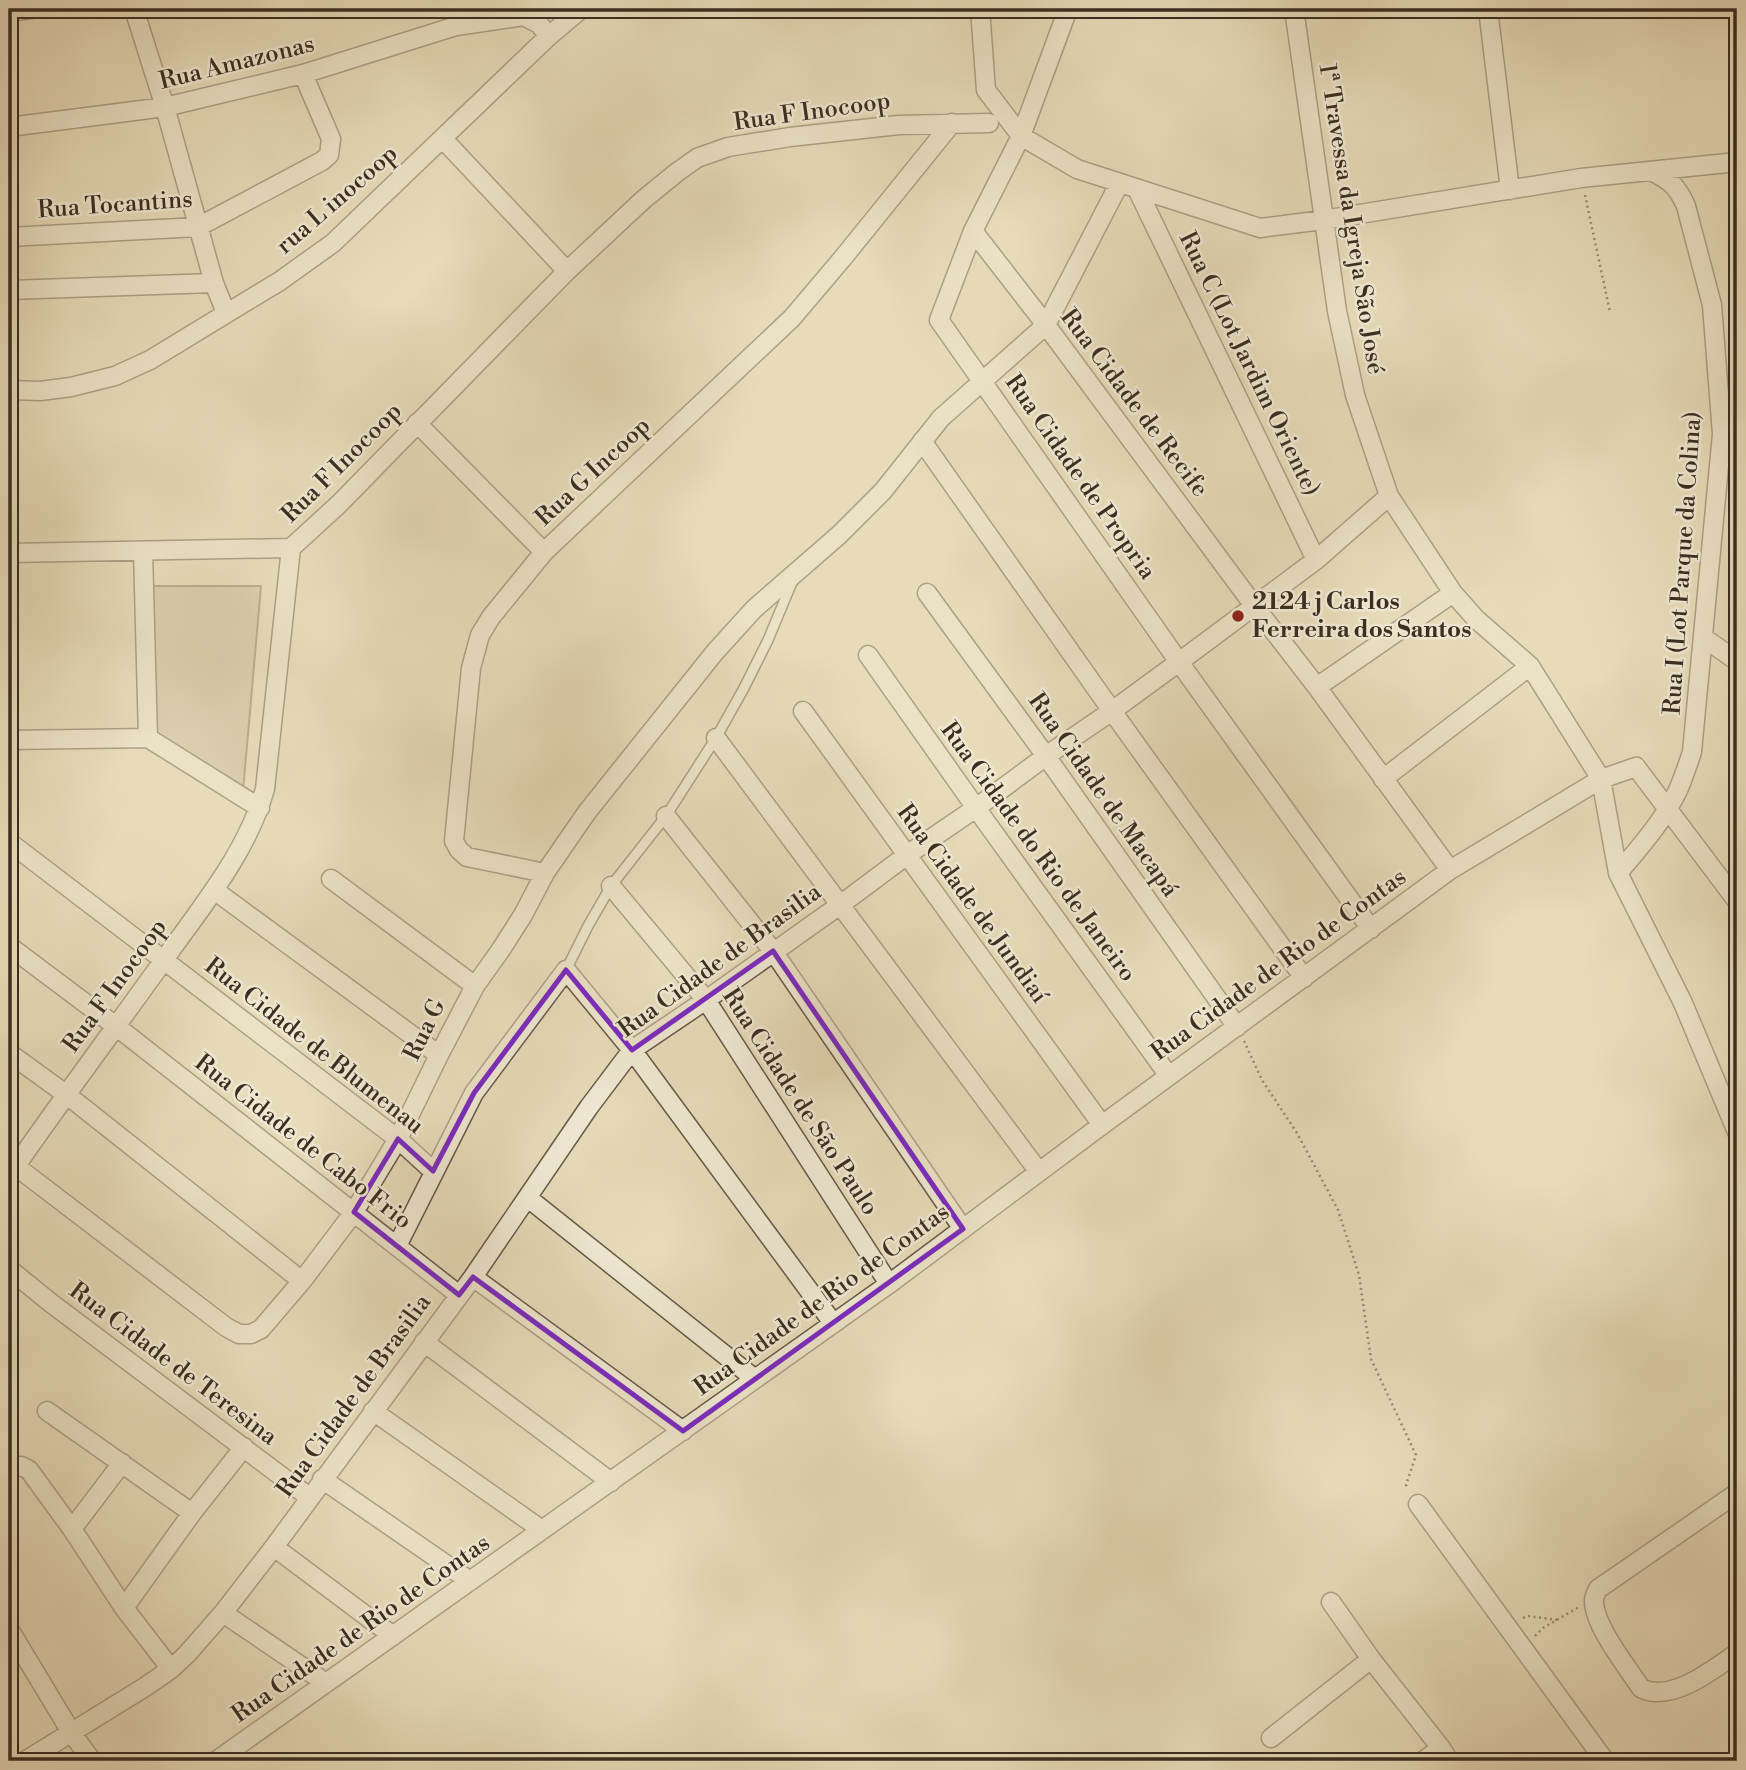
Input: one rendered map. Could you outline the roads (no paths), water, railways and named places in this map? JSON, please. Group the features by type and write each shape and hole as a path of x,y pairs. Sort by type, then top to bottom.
{"street":[{"path":"9,12 31,9"},
{"path":"134,9 214,283 226,313"},
{"name":"rua L inocoop","path":"9,390 40,391 71,387 115,376 150,360 280,281 333,243 549,36 581,9"},
{"path":"980,9 986,90 1021,136 1077,169 1260,228 1581,178 1737,162"},
{"path":"973,230 1021,136 1068,9"},
{"name":"1ª Travessa da Igreja São José","path":"1294,9 1337,311 1355,395 1389,496 1453,593 1476,619 1530,666 1601,779"},
{"path":"1488,9 1510,190"},
{"name":"Rua Amazonas","path":"9,127 164,107 303,74 456,26 523,12 549,36"},
{"name":"Rua Tocantins","path":"9,237 198,227 322,161 329,155 331,138 303,74"},
{"name":"Rua G Incoop","path":"545,873 467,857 454,841 471,668 480,635 491,617 544,552 792,318 952,123"},
{"name":"Rua F Inocoop","path":"11,1168 164,961 214,890 248,835 265,789 291,548 339,504 568,271 643,200 697,158 728,148 790,137 899,125 989,123"},
{"path":"443,139 568,271"},
{"name":"Rua I (Lot Parque da Colina)","path":"1618,873 1643,843 1679,789 1692,752 1722,434 1712,304 1683,200 1670,181 1651,171"},
{"path":"1046,325 1118,188"},
{"name":"Rua C (Lot Jardim Oriente)","path":"1137,189 1316,560"},
{"name":"Rua Cidade de Propria","path":"973,230 939,320 1179,662 1371,929"},
{"name":"Rua Cidade de Recife","path":"973,230 1317,687 1450,870"},
{"path":"9,290 214,283"},
{"name":"Rua G","path":"11,1168 226,1327 239,1334 251,1334 261,1329 302,1281 354,1212 398,1139 475,986 523,915 545,873 587,812 715,652 754,609 839,535 883,491 941,418 1046,325"},
{"path":"416,423 544,552"},
{"path":"922,441 1304,978"},
{"name":"Rua Cidade de Brasilia","path":"25,1761 171,1669 223,1613 473,1277 589,1107 632,1050 840,905 1255,607 1316,560 1389,496"},
{"path":"9,553 291,548"},
{"path":"143,551 148,738"},
{"name":"Rua Cidade de Macapá","path":"927,593 1237,1027"},
{"path":"1317,687 1453,593"},
{"path":"1704,638 1737,661"},
{"name":"Rua Cidade do Rio de Janeiro","path":"868,655 1169,1076"},
{"path":"1383,779 1530,666"},
{"name":"Rua Cidade de Jundiaí","path":"803,711 1102,1125"},
{"path":"9,740 148,738 260,808"},
{"path":"716,738 1039,1172"},
{"name":"Rua Cidade de Rio de Contas","path":"216,1761 889,1284 1450,870 1601,779 1636,767 1667,808"},
{"path":"1601,779 1618,873 1682,1003 1737,1132"},
{"path":"1667,808 1737,901"},
{"path":"666,816 773,951 963,1229"},
{"name":"Rua Cidade de Blumenau","path":"9,842 398,1139 433,1171"},
{"path":"331,879 475,986"},
{"name":"Rua Cidade de São Paulo","path":"611,886 706,1000 889,1284"},
{"path":"214,890 439,1055"},
{"name":"Rua Cidade de Cabo Frio","path":"9,946 117,1027 459,1295"},
{"path":"397,1247 474,1093 566,970 632,1050 833,1323"},
{"path":"9,1053 67,1095 302,1281"},
{"path":"528,1198 755,1379"},
{"name":"Rua Cidade de Teresina","path":"9,1269 309,1497"},
{"path":"473,1277 683,1431"},
{"path":"424,1342 611,1482"},
{"path":"47,1411 192,1513"},
{"path":"373,1411 542,1530"},
{"path":"124,1608 192,1513 244,1447"},
{"path":"72,1529 122,1462"},
{"path":"9,1468 20,1466 29,1470 124,1608 171,1669"},
{"path":"323,1479 470,1581"},
{"path":"1737,1493 1598,1589 1594,1598 1596,1613 1604,1632 1641,1688 1650,1693 1678,1689 1708,1674 1737,1653"},
{"path":"1418,1504 1605,1761"},
{"path":"274,1547 393,1636"},
{"path":"1331,1602 1445,1755 1423,1761"},
{"path":"223,1613 326,1683"},
{"path":"9,1629 71,1732 92,1761"},
{"path":"1271,1738 1371,1659"}],"lane":[{"path":"566,970 611,886 666,816 716,738 768,640 796,574"}],"place":[{"name":"2124 j Carlos Ferreira dos Santos","path":"1238,616"}]}
